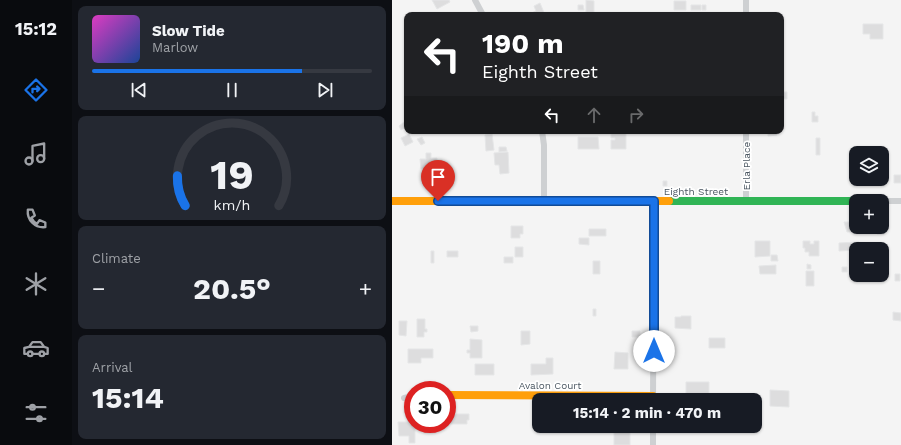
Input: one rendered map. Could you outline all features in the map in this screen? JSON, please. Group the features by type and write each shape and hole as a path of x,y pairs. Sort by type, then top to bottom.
{"street":[{"path":"475,0 481,12"},
{"path":"746,0 746,12"},
{"path":"542,134 544,201"},
{"name":"Erla Place","path":"746,134 746,201"},
{"name":"Eighth Street","path":"392,201 849,201"},
{"path":"653,393 654,201"},
{"path":"889,201 901,201"},
{"name":"Avalon Court","path":"456,395 532,396"},
{"path":"653,433 653,445"}],"building":[{"path":"432,0 449,0 450,2 437,9"},
{"path":"586,0 594,1 594,12 586,12"},
{"path":"674,1 686,1 686,10 674,10"},
{"path":"540,3 544,12 534,12 536,11 534,6"},
{"path":"578,5 583,5 584,10 578,10"},
{"path":"691,5 701,5 701,10 691,10"},
{"path":"702,5 706,5 706,10 702,10"},
{"path":"863,24 883,24 883,39 870,39 870,34 863,34"},
{"path":"784,92 787,92 787,99 784,99"},
{"path":"812,112 815,112 815,116 818,116 818,122 812,122"},
{"path":"404,122 404,128 401,130 399,126"},
{"path":"409,134 413,142 405,146 401,138"},
{"path":"492,134 494,150 486,151 485,135"},
{"path":"611,134 626,134 626,149 611,149 611,140 615,140 615,138 611,138"},
{"path":"768,134 777,134 777,135 768,136"},
{"path":"422,137 425,143 421,145 417,139"},
{"path":"578,137 598,137 599,149 578,149"},
{"path":"816,138 820,138 820,155 816,155"},
{"path":"499,147 506,147 507,151 499,152"},
{"path":"508,152 509,173 500,174 499,165 495,165 494,153"},
{"path":"426,153 431,153 431,158 437,158 437,169 421,169 420,159 426,159"},
{"path":"894,175 901,175 901,183 894,183"},
{"path":"663,181 667,181 667,186 663,186"},
{"path":"844,222 849,222 849,232 847,232"},
{"path":"511,226 523,226 523,234 520,234 520,238 511,238"},
{"path":"589,229 606,229 606,236 589,236"},
{"path":"579,238 589,238 589,245 579,244"},
{"path":"755,241 770,241 770,256 755,257"},
{"path":"803,241 810,241 810,244 814,244 814,241 819,241 819,256 809,256 809,252 805,252 805,248 803,248"},
{"path":"849,242 849,250 839,251 839,243"},
{"path":"515,247 523,247 523,257 515,257"},
{"path":"431,251 434,251 434,263 431,263"},
{"path":"447,251 458,251 458,257 447,257"},
{"path":"771,255 777,255 778,261 771,261"},
{"path":"504,257 513,257 513,263 504,263"},
{"path":"593,261 600,261 600,274 593,274"},
{"path":"807,264 811,265 811,269 807,269"},
{"path":"776,265 776,274 760,274 759,266"},
{"path":"842,267 847,267 847,272 842,272"},
{"path":"806,271 814,271 814,286 806,286"},
{"path":"895,274 900,274 900,281 895,281"},
{"path":"593,309 596,309 596,316 593,316"},
{"path":"893,312 901,313 901,321 893,320"},
{"path":"691,316 691,329 675,328 675,317"},
{"path":"417,319 425,319 425,329 427,329 427,332 424,332 424,337 417,337"},
{"path":"399,321 407,321 406,336 399,335"},
{"path":"470,326 478,326 478,331 471,332"},
{"path":"521,331 530,331 530,344 521,345"},
{"path":"632,331 640,331 640,337 632,337"},
{"path":"709,338 725,338 725,348 709,348"},
{"path":"470,339 482,340 482,358 470,358 470,353 467,353 467,350 470,350"},
{"path":"408,349 433,349 433,358 421,358 421,363 408,363"},
{"path":"615,352 628,353 628,369 614,369"},
{"path":"546,358 553,358 553,374 531,375 531,364 546,364"},
{"path":"475,364 494,364 494,375 475,375"},
{"path":"686,382 709,382 709,393 686,393"},
{"path":"770,390 789,391 789,407 770,406"},
{"path":"456,414 469,414 467,424 456,424"},
{"path":"398,422 404,422 404,433 415,433 415,443 409,443 409,436 399,436"},
{"path":"614,433 630,433 630,445 614,445"}],"traffic: fast":[{"path":"669,201 849,201"}],"traffic: slow":[{"path":"392,201 669,201"},
{"path":"456,395 532,395"}],"route":[{"path":"438,201 654,201 654,351"}]}
